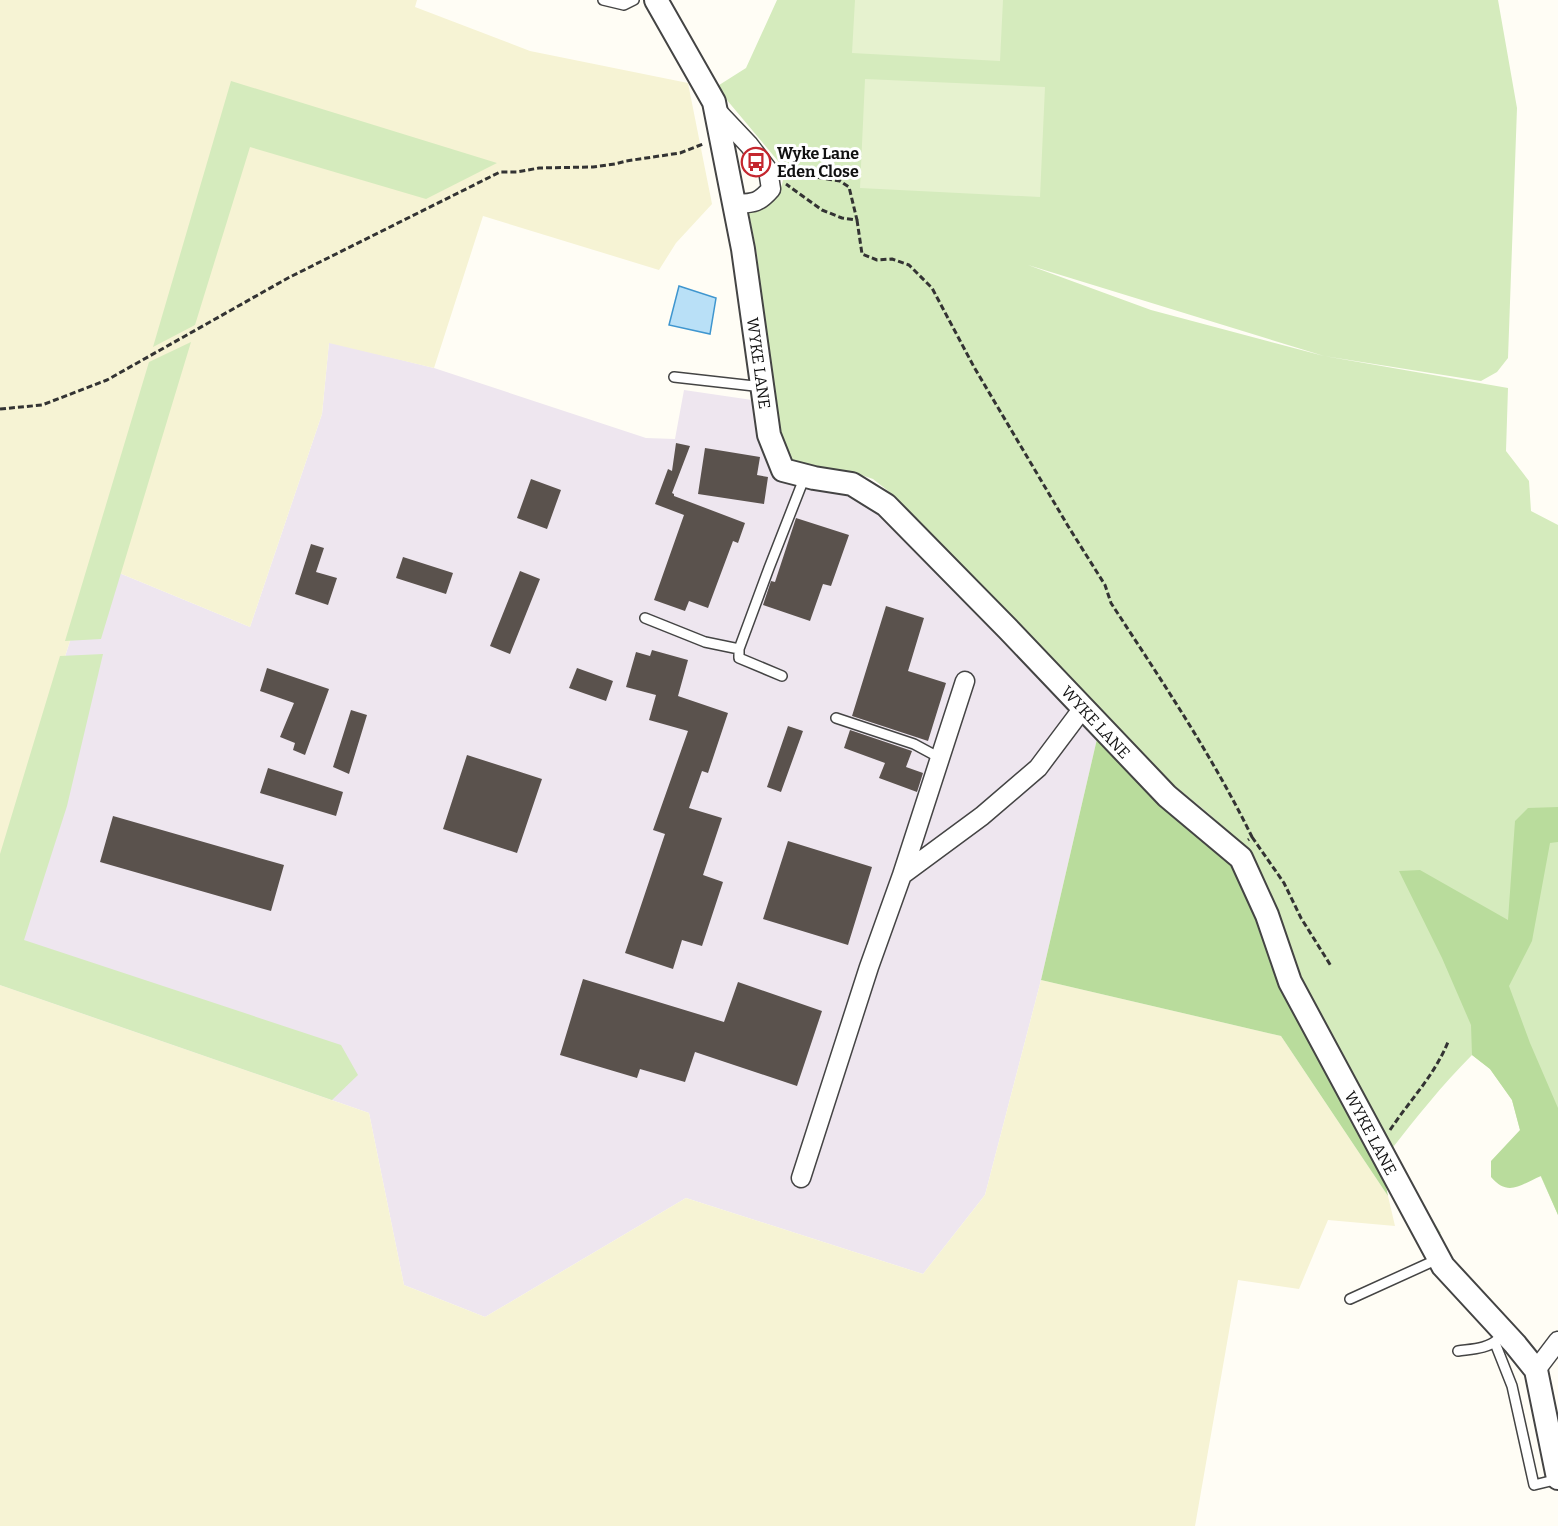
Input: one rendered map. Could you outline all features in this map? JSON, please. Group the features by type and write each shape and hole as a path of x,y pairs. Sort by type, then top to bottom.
{"street":[{"name":"WYKE LANE","path":"656,0 716,109 743,249 769,435 783,470 852,484 886,505 1167,796 1241,858 1267,915 1290,982 1438,1259 1500,1338 1536,1370"},
{"path":"716,109 749,145 769,175 771,189 754,203 734,204"},
{"path":"801,1178 965,681"},
{"path":"902,876 982,816 1038,768 1083,708"},
{"path":"1558,1341 1536,1370 1558,1478"}],"lane":[{"path":"603,0 624,5 633,0"},
{"path":"674,377 763,387"},
{"path":"782,676 739,658 739,650 805,476"},
{"path":"645,618 705,642 739,650"},
{"path":"836,718 914,744 940,758"},
{"path":"1350,1299 1438,1259"},
{"path":"1458,1351 1482,1347 1500,1338 1534,1485 1558,1478"}],"path":[{"path":"0,409 42,405 107,380 288,278 500,172 593,166 669,156 721,135"},
{"path":"769,175 787,166 802,175 840,181 849,187 862,254 877,260 892,259 909,265 932,288 974,367 1105,585 1111,603 1194,731 1233,797 1252,837 1284,883 1301,918 1331,966"},
{"path":"769,175 782,181 822,210 842,218 857,220"},
{"path":"1233,852 1252,837"},
{"path":"1378,1145 1426,1083 1448,1042"}],"shaded area":[{"path":"0,0 417,0 415,7 530,51 688,83 712,204 676,243 659,270 483,216 434,368 329,343 322,414 250,627 95,563 0,859"},
{"path":"329,342 434,368 646,438 675,439 684,390 765,402 769,435 852,484 1100,726 1041,980 985,1195 923,1274 686,1198 485,1317 404,1285 369,1113 0,985 0,859 95,563 250,627 322,414"},
{"path":"1041,980 1281,1036 1388,1196 1395,1226 1328,1220 1299,1289 1238,1280 1195,1526 0,1526 0,985 369,1113 404,1285 485,1317 686,1198 923,1274 985,1195"}],"green space":[{"path":"777,0 1498,0 1517,108 1508,358 1497,372 1481,381 1324,356 1508,388 1506,451 1529,481 1531,511 1558,525 1558,1215 1520,1130 1512,1100 1490,1069 1472,1055 1419,1114 1390,1151 1408,1175 1404,1178 1441,1233 1438,1233 1429,1223 1302,1009 1266,884 1242,844 1164,777 892,494 873,479 855,473 836,469 818,470 793,464 779,441 768,366 757,254 748,209 775,196 782,185 783,167 716,87 746,68","holes":["1028,265 1324,356 1151,310"]},
{"path":"855,0 1003,0 1000,61 852,53"},
{"path":"865,79 1045,87 1040,197 860,188"},
{"path":"231,81 497,163 426,199 250,147 195,325 153,347"},
{"path":"191,342 101,639 65,641 149,362"},
{"path":"103,654 67,806 24,940 341,1045 358,1075 332,1100 0,985 0,854 60,656"},
{"path":"1100,726 1241,858 1378,1145 1388,1196 1281,1036 1041,980"},
{"path":"1558,807 1558,842 1550,843 1532,941 1509,986 1558,1108 1558,1215 1541,1176 1520,1186 1509,1188 1503,1187 1491,1177 1491,1161 1520,1130 1512,1100 1490,1069 1472,1055 1471,1025 1442,958 1399,871 1420,870 1508,920 1515,821 1528,808"}],"water":[{"path":"679,286 716,298 710,334 669,325"}],"building":[{"path":"676,443 690,446 672,493 674,496 745,523 738,543 733,541 708,608 689,601 685,611 654,600 684,515 655,504 668,469 672,471"},
{"path":"705,448 760,457 757,475 768,477 764,504 698,494"},
{"path":"531,479 561,490 547,529 517,518"},
{"path":"796,518 849,535 831,586 823,584 810,621 763,605 771,581 775,582"},
{"path":"311,544 324,548 316,572 337,578 328,605 295,594"},
{"path":"403,557 453,573 446,594 396,578"},
{"path":"520,571 540,579 510,654 490,646"},
{"path":"886,606 924,618 908,671 946,683 928,741 852,716"},
{"path":"652,650 688,660 678,696 728,713 708,773 702,771 689,808 722,818 703,875 723,882 702,946 682,940 673,969 625,953 665,834 653,830 688,731 649,720 656,695 626,687 636,652 650,656"},
{"path":"267,668 329,689 305,755 293,750 295,743 280,737 294,703 260,691"},
{"path":"577,668 613,681 606,701 569,688"},
{"path":"351,710 367,715 349,774 333,767"},
{"path":"788,726 803,731 781,792 767,787"},
{"path":"850,730 912,751 906,767 923,773 917,792 879,778 885,763 844,748"},
{"path":"467,755 542,779 517,853 443,829"},
{"path":"268,768 343,792 336,816 260,793"},
{"path":"113,816 284,865 271,911 100,862"},
{"path":"788,841 872,867 848,945 763,919"},
{"path":"583,979 724,1022 738,982 822,1011 797,1086 695,1052 685,1082 640,1069 637,1078 560,1055"}],"place":[{"name":"Wyke Lane Eden Close","path":"756,162"}]}
